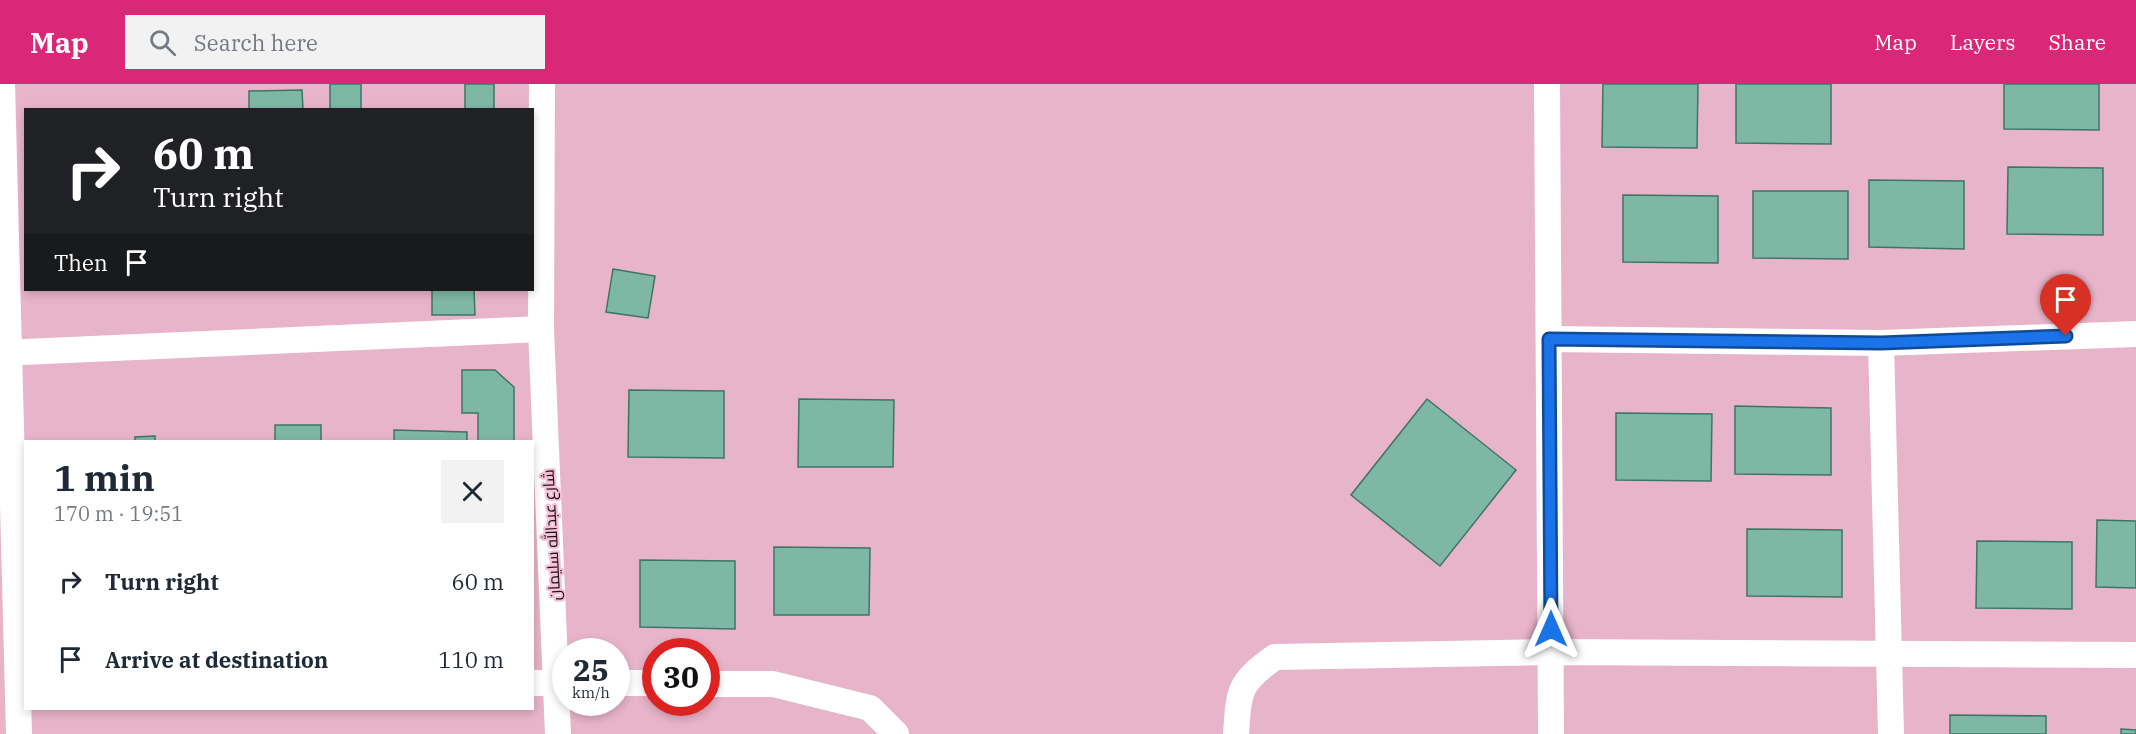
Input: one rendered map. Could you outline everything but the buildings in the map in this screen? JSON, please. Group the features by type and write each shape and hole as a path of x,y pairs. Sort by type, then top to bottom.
{"street":[{"path":"2,84 4,352 14,686 19,734"},
{"name":"شارع عبدالله سليمان","path":"542,84 541,329 551,683 558,734"},
{"path":"1547,84 1551,734"},
{"path":"4,352 541,329"},
{"path":"1549,339 1881,343 2136,334"},
{"path":"1881,343 1891,734"},
{"path":"1236,734 1239,696 1252,673 1275,657 1551,651 2136,655"},
{"path":"720,684 773,684 870,708 896,734"}],"route":[{"path":"1551,629 1549,339 1881,343 2066,336"}]}
